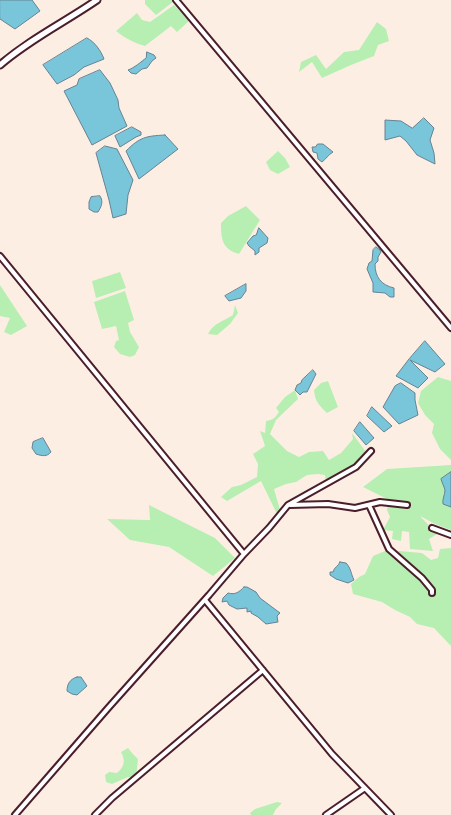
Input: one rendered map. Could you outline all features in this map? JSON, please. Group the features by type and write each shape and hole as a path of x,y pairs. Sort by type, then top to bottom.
{"street":[{"path":"0,65 34,39 76,15 97,0"},
{"path":"176,0 451,328"},
{"path":"0,256 244,554"},
{"path":"15,815 288,505 356,467 371,451"},
{"path":"288,505 328,504 355,508 380,502 407,505"},
{"path":"368,505 389,549 422,578 432,590 432,593"},
{"path":"432,528 451,536"},
{"path":"205,600 332,754 391,815"},
{"path":"96,815 112,798 263,670"},
{"path":"326,815 365,788"}],"green space":[{"path":"145,0 171,0 173,2 156,15 145,4"},
{"path":"174,5 189,21 177,32 171,26 145,46 130,40 116,31 137,13 142,20 150,22"},
{"path":"377,22 386,29 389,41 378,45 374,56 322,78 312,62 299,72 301,62 316,55 326,69 344,52 359,50"},
{"path":"278,151 290,167 278,174 270,170 266,162"},
{"path":"246,206 260,220 239,254 233,252 224,243 221,234 221,223 228,216"},
{"path":"120,272 126,288 96,298 92,281"},
{"path":"0,285 27,326 11,335 4,332 10,318 0,316"},
{"path":"125,291 134,320 128,323 130,332 139,347 135,355 130,357 120,354 114,347 116,341 119,340 116,326 102,329 94,302"},
{"path":"235,305 238,313 230,324 217,335 208,334 216,325 233,315"},
{"path":"438,377 451,381 451,460 440,449 432,433 434,424 425,415 418,403 421,391"},
{"path":"328,381 338,407 327,413 315,398 314,390 321,383"},
{"path":"295,390 298,399 276,420 270,434 287,451 299,457 309,452 323,451 329,460 341,453 353,439 352,433 366,452 353,468 326,481 325,475 307,475 296,482 274,489 280,510 277,514 261,481 227,501 221,497 232,487 257,477 258,464 253,454 265,446 260,431 265,433 266,421 275,417 279,412 276,408 285,397"},
{"path":"451,465 451,530 420,516 437,534 429,539 433,551 410,549 409,532 402,531 401,541 392,539 393,531 383,530 390,517 387,510 388,505 397,504 363,487 387,469"},
{"path":"149,505 215,538 235,558 213,576 169,547 130,540 107,519 150,520"},
{"path":"451,548 451,646 434,628 417,624 410,617 382,602 353,594 351,584 365,574 373,556 385,551 399,551 422,553 431,560 438,558 440,549"},
{"path":"128,748 138,759 136,778 128,777 112,784 106,782 105,775 109,772 117,773 124,764 121,752"},
{"path":"277,802 282,803 273,815 251,815 250,813 255,809"}],"water":[{"path":"0,0 32,0 40,11 15,29 0,19"},
{"path":"87,38 93,42 104,59 84,67 57,84 43,65"},
{"path":"147,52 156,58 147,68 142,69 136,74 131,73 128,70 146,58"},
{"path":"100,70 110,83 127,126 92,145 64,91 77,85 79,79"},
{"path":"424,118 434,128 430,140 435,164 417,155 400,136 385,140 385,120 401,121 412,128"},
{"path":"132,127 141,132 141,135 120,147 115,136"},
{"path":"165,135 178,149 139,179 126,151 144,138"},
{"path":"323,144 333,152 322,162 318,159 317,153 313,152 312,147"},
{"path":"105,146 117,149 133,180 128,195 126,214 113,218 96,153"},
{"path":"100,196 102,200 101,206 98,212 94,212 89,209 89,202 91,197"},
{"path":"259,228 268,238 267,243 259,248 259,252 255,255 255,251 247,243 256,235"},
{"path":"376,247 381,252 375,264 376,273 382,283 394,288 394,297 390,297 385,293 373,292 373,283 367,269 372,261 373,250"},
{"path":"246,284 246,291 241,298 229,301 225,296"},
{"path":"425,341 445,364 435,372 410,360 428,378 418,388 396,376"},
{"path":"313,370 316,374 307,392 303,392 300,395 295,390 297,385"},
{"path":"401,383 415,393 418,415 399,424 383,407 395,386"},
{"path":"372,407 392,426 384,432 367,416"},
{"path":"360,422 374,438 366,445 354,431"},
{"path":"43,438 51,452 44,456 36,454 32,448 33,442"},
{"path":"451,472 451,507 443,504 445,490 441,479"},
{"path":"340,562 348,565 354,580 348,583 330,575 330,572 333,572"},
{"path":"244,587 256,592 260,598 280,613 277,616 278,622 266,624 251,613 251,611 247,612 247,608 237,609 229,605 227,601 222,602 228,593 237,593"},
{"path":"77,677 81,677 87,686 77,695 67,691 69,682"}]}
